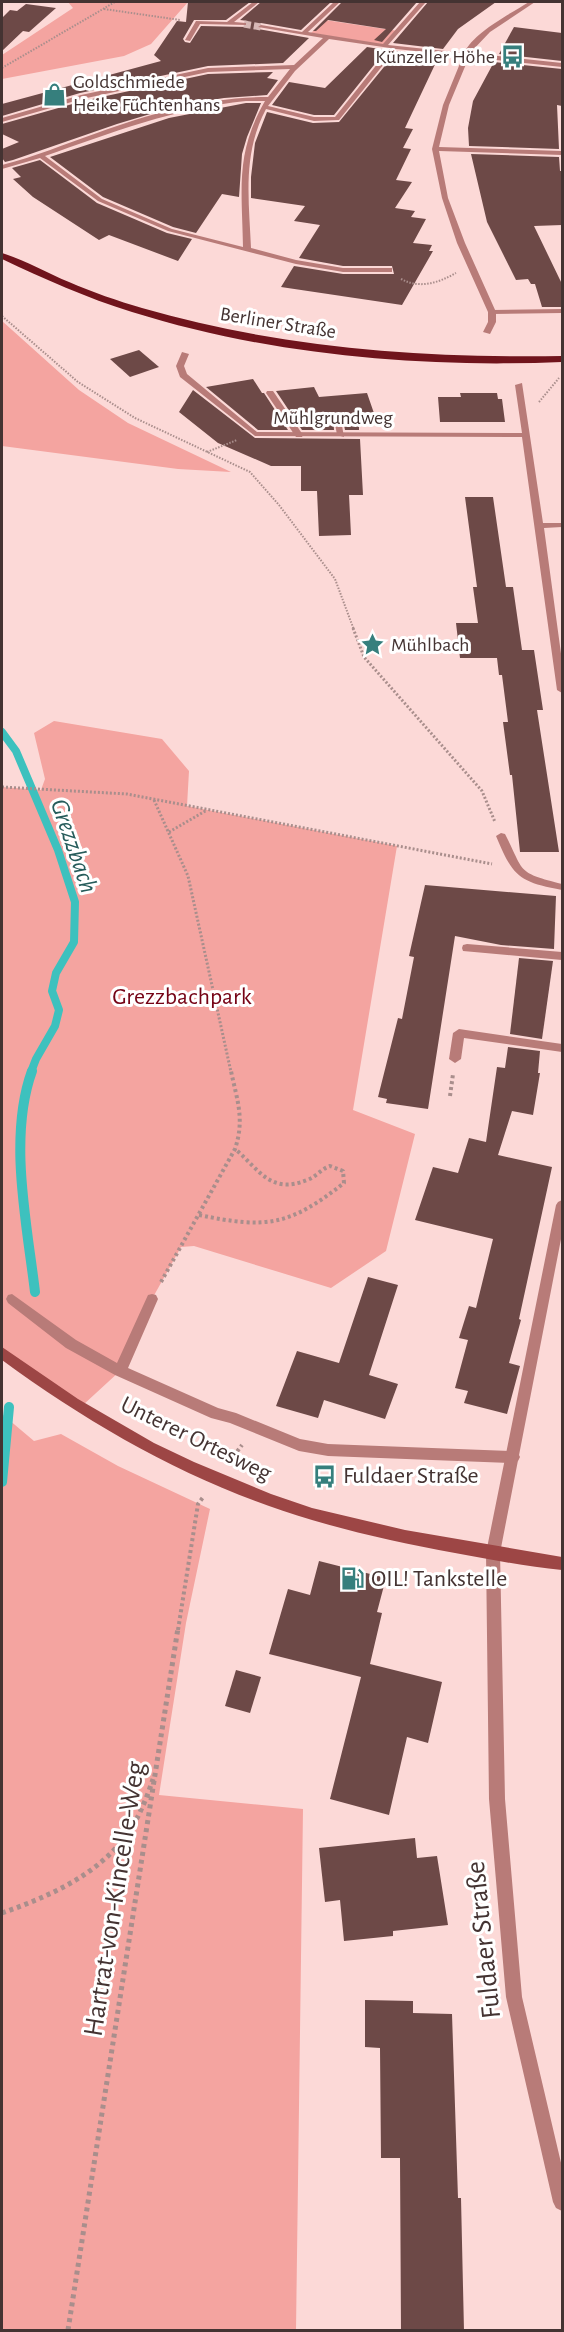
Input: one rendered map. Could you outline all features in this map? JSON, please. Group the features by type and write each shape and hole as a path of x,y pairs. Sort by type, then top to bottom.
{"highway":[{"name":"Berliner Straße","path":"2,256 61,284 163,320 246,337 373,355 501,361 562,359"},
{"path":"47,289 69,298"},
{"name":"Berliner Straße","path":"124,318 243,347 337,361 448,370 561,374"}],"main road":[{"name":"Unterer Ortesweg","path":"2,1353 81,1407 129,1435 217,1479 311,1514 387,1533 562,1564"}],"street":[{"path":"230,22 256,2"},
{"path":"303,34 337,2"},
{"path":"384,46 423,2"},
{"path":"487,332 492,322 492,312 461,243 445,198 435,149 446,105 466,53 488,31 532,2"},
{"path":"188,40 198,22 244,24"},
{"path":"261,27 384,46 562,65"},
{"path":"247,249 244,223 246,153 269,99 295,67 327,38"},
{"path":"264,107 314,119 337,119 394,47"},
{"path":"2,120 81,97 208,70 295,67"},
{"path":"2,167 42,157 112,130 193,108 247,98 269,99"},
{"path":"435,149 562,153"},
{"path":"42,157 100,200 170,230 296,262 343,270 389,270"},
{"path":"492,312 562,311"},
{"name":"Mühlgrundweg","path":"185,354 180,366 183,375 255,434 526,435"},
{"path":"519,385 539,525 558,625 562,690"},
{"path":"270,393 299,435"},
{"path":"337,420 341,435"},
{"path":"539,525 562,525"},
{"path":"501,836 514,868 525,878 562,887"},
{"path":"467,948 562,956"},
{"path":"455,1059 459,1033 562,1048"},
{"name":"Fuldaer Straße","path":"562,1205 493,1553 497,1799 513,1997 562,2202"},
{"path":"12,1299 71,1344 120,1371 176,1398 216,1414 231,1417 299,1445 328,1450 513,1457"},
{"path":"120,1371 152,1299"}],"path":[{"path":"2,68 116,2"},
{"path":"104,9 198,22"},
{"path":"406,282 438,283 459,271"},
{"path":"2,316 78,382 135,418 250,472 279,505 335,579 364,657 482,791 501,836"},
{"path":"522,410 541,401 561,374"},
{"path":"207,452 255,434"},
{"path":"2,787 23,790 127,794 514,868"},
{"path":"152,1299 235,1149 241,1131 240,1113 188,876 154,800"},
{"path":"169,832 208,810"},
{"path":"199,1215 257,1225 277,1224 288,1221 308,1209 344,1183 343,1171 333,1166 326,1166 308,1179 290,1185 277,1185 268,1181 247,1158 235,1149"},
{"name":"Hartrat-von-Kincelle-Weg","path":"68,2331 198,1504 217,1479"},
{"path":"2,1913 30,1904 70,1885 100,1862 126,1836 143,1805 156,1770"}],"green space":[{"path":"68,2 188,2 151,44 124,56 2,79 2,55 73,8"},
{"path":"325,20 398,31 385,45 311,33"},
{"path":"2,321 79,390 128,423 231,472 178,469 2,446"},
{"name":"Grezzbachpark","path":"54,721 162,739 189,771 187,806 397,846 353,1110 415,1134 386,1251 331,1288 194,1246 181,1247 152,1299 120,1371 83,1405 25,1370 2,1353 2,787 41,790 45,779 34,733"},
{"path":"2,1414 34,1441 61,1434 118,1466 210,1509 186,1623 159,1795 303,1809 296,2330 2,2330"}],"building":[{"path":"188,2 250,2 226,20 194,20 183,39 190,43 201,26 248,27 248,21 240,20 261,2 331,2 301,30 261,23 257,25 258,29 309,38 283,63 208,66 80,93 2,116 2,104 161,61 154,55 177,21 186,22"},
{"path":"342,2 417,2 382,42 374,40 386,29 328,20 313,31"},
{"path":"428,2 496,2 458,29 443,49 393,43"},
{"path":"26,4 56,8 29,32 23,31 2,51 2,18 10,10 17,11"},
{"path":"514,27 562,33 562,61 499,54"},
{"path":"367,47 386,50 334,115 314,115 272,105 289,82 325,88"},
{"path":"397,51 439,56 405,128 413,129 403,148 411,149 396,180 412,182 395,208 415,211 411,217 426,219 413,243 432,245 429,251 433,251 402,305 281,287 294,266 343,274 394,274 392,266 343,266 299,258 320,225 294,221 305,206 251,198 251,177 255,143 267,112 313,123 339,122"},
{"path":"494,62 562,69 562,106 557,105 559,149 469,146 468,128 473,101"},
{"path":"273,72 267,78 278,80 267,95 224,98 180,105 13,160 5,162 2,158 2,149 19,142 2,134 2,124 83,101 208,74"},
{"path":"246,103 261,103 242,154 239,197 222,194 196,233 173,227 103,197 50,157 169,118"},
{"path":"471,154 559,157 560,171 562,171 562,225 534,226 562,284 562,307 542,307 535,284 531,284 528,279 516,280 487,222"},
{"path":"40,160 97,203 167,233 192,239 178,261 109,235 99,240 33,197 13,179 21,177 12,168"},
{"path":"139,350 159,367 130,377 110,359"},
{"path":"253,379 288,430 258,430 206,387"},
{"path":"314,387 319,397 367,393 376,419 359,421 359,430 345,430 343,420 333,416 334,430 302,430 276,391"},
{"path":"193,390 255,438 360,439 363,495 349,495 351,535 319,536 317,491 301,491 301,466 271,466 218,443 179,412"},
{"path":"460,393 497,393 498,399 502,399 505,422 440,422 438,397 461,397"},
{"path":"465,497 493,497 506,587 513,587 522,650 534,650 543,710 537,710 559,852 520,852 512,775 510,775 503,722 508,722 502,675 499,675 497,658 460,658 456,623 478,623 473,587 477,587"},
{"path":"425,885 556,896 554,949 501,945 455,936 428,1109 386,1103 387,1099 378,1097 398,1018 402,1019 414,957 409,956"},
{"path":"519,958 553,961 542,1039 510,1034"},
{"path":"508,1047 540,1051 538,1073 540,1073 533,1115 512,1111 498,1155 552,1167 519,1319 521,1320 509,1363 520,1366 507,1414 464,1403 468,1391 455,1388 468,1340 459,1338 469,1306 476,1308 493,1239 415,1220 433,1167 458,1173 469,1138 486,1142 497,1067 505,1068"},
{"path":"368,1277 398,1285 369,1375 398,1384 385,1419 324,1400 318,1418 276,1406 297,1351 339,1363"},
{"path":"319,1561 386,1578 377,1612 382,1613 370,1664 442,1682 428,1743 407,1737 389,1815 330,1799 361,1677 269,1654 288,1589 310,1595"},
{"path":"236,1670 261,1677 250,1713 225,1706"},
{"path":"415,1838 417,1858 437,1856 448,1925 393,1931 393,1936 344,1941 340,1900 325,1902 319,1848"},
{"path":"365,2000 413,2001 413,2013 452,2014 458,2198 461,2198 464,2331 401,2331 400,2158 381,2158 380,2048 365,2047"}],"waterway":[{"name":"Grezzbach","path":"2,732 16,751 58,850 75,902 74,942 56,973 52,991 59,1010 55,1026 31,1072"},
{"name":"Grezzbach","path":"32,1071 25,1097 20,1152 24,1210 35,1292"},
{"name":"Grezzbach","path":"2,1482 9,1407"}],"tunnel":[{"path":"244,24 261,27"}],"place":[{"name":"Künzeller Höhe","path":"513,57"},
{"name":"Goldschmiede Heike Füchtenhans","path":"55,94"},
{"name":"Mühlbach","path":"373,645"},
{"name":"Fuldaer Straße","path":"325,1476"},
{"name":"OIL! Tankstelle","path":"353,1579"}]}
